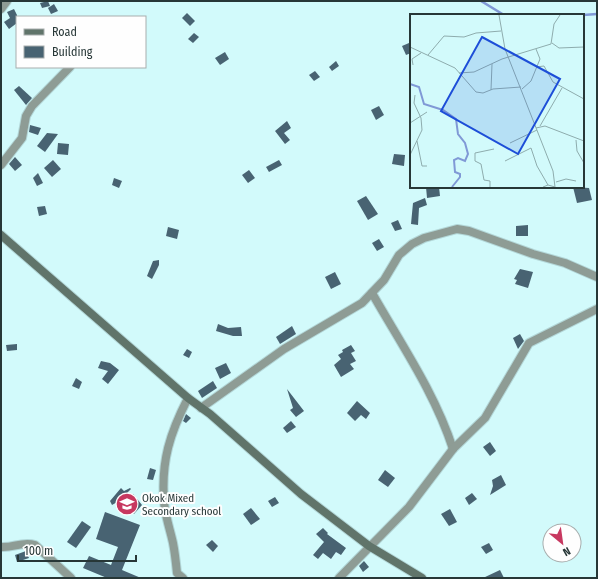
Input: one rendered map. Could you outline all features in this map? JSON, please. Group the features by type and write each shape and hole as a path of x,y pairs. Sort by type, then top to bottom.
{"street":[{"path":"1,9 8,1"},
{"path":"1,165 22,138 26,116 32,106 69,68"},
{"path":"201,408 284,349 362,303 384,280 400,255 412,244 424,238 457,229 469,231 532,254 565,263 597,277"},
{"path":"1,235 188,398 225,426 301,494 369,546 422,578"},
{"path":"372,293 426,385 444,423 453,450"},
{"path":"339,578 409,506 453,450 485,418 529,343 597,309"},
{"path":"178,576 164,501 164,472 170,438 188,398"},
{"path":"1,547 11,548 27,542 35,545 71,578"}],"building":[{"path":"48,1 50,6 42,8 40,3"},
{"path":"54,4 58,11 51,14 48,8"},
{"path":"14,9 17,15 16,24 9,29 4,22 10,18 7,12"},
{"path":"187,13 195,21 190,26 182,18"},
{"path":"194,33 199,37 193,43 188,39"},
{"path":"409,43 410,53 406,55 402,46"},
{"path":"225,52 229,59 220,65 215,58"},
{"path":"336,61 339,66 332,71 329,67"},
{"path":"315,71 320,77 314,81 309,75"},
{"path":"19,86 32,98 26,105 14,90"},
{"path":"379,106 384,115 376,120 371,110"},
{"path":"287,121 291,128 284,133 290,140 285,144 275,131"},
{"path":"30,125 41,128 38,135 29,132"},
{"path":"47,133 58,134 45,152 37,146"},
{"path":"58,143 69,144 68,155 57,154"},
{"path":"394,154 405,155 404,166 392,164"},
{"path":"15,157 22,165 15,171 9,164"},
{"path":"53,160 61,169 52,177 44,168"},
{"path":"279,160 282,165 269,172 266,167"},
{"path":"249,170 255,178 248,183 242,175"},
{"path":"38,173 43,183 37,186 33,178"},
{"path":"114,178 122,181 119,188 112,185"},
{"path":"426,188 439,188 440,196 427,198"},
{"path":"573,188 589,188 592,200 577,203"},
{"path":"366,196 378,214 368,220 357,201"},
{"path":"425,198 427,205 419,208 418,225 411,224 413,203"},
{"path":"45,206 47,214 39,216 37,207"},
{"path":"398,220 402,229 395,231 391,223"},
{"path":"528,225 528,236 516,236 516,226"},
{"path":"168,227 179,230 177,239 166,236"},
{"path":"379,239 384,247 377,251 372,243"},
{"path":"159,260 159,265 152,279 147,276 153,261"},
{"path":"520,269 533,272 528,288 515,284 517,280 514,279"},
{"path":"335,272 341,284 331,289 325,277"},
{"path":"218,324 228,328 241,327 242,336 233,336 216,331"},
{"path":"292,326 296,334 280,344 276,337"},
{"path":"520,334 524,341 518,349 513,338"},
{"path":"17,344 17,350 7,351 6,345"},
{"path":"351,345 355,351 351,353 356,361 350,364 354,369 341,377 334,365 341,359 338,355 343,352 342,350"},
{"path":"187,349 192,352 189,358 183,355"},
{"path":"101,361 110,363 119,370 108,384 102,379 108,371 98,368"},
{"path":"226,363 231,373 220,379 215,368"},
{"path":"76,378 82,382 79,389 72,386"},
{"path":"213,381 217,388 202,398 198,391"},
{"path":"287,389 304,411 296,417 290,410 293,408"},
{"path":"357,401 370,413 366,419 361,415 355,421 347,413"},
{"path":"186,414 191,418 186,423 183,421"},
{"path":"291,421 296,427 287,433 283,428"},
{"path":"490,442 496,451 490,456 483,447"},
{"path":"150,468 156,470 153,480 147,479"},
{"path":"385,470 395,478 388,487 378,480"},
{"path":"501,475 506,485 490,495 493,486 492,480"},
{"path":"121,488 124,491 130,488 131,489 127,493 131,497 133,494 142,505 134,514 119,501 112,505 110,501"},
{"path":"472,493 477,499 469,505 465,498"},
{"path":"275,497 279,503 272,507 268,501"},
{"path":"251,508 260,519 251,525 243,514"},
{"path":"450,509 457,522 449,526 441,514"},
{"path":"105,512 140,525 122,570 141,578 107,578 83,568 89,556 111,565 118,547 96,539"},
{"path":"82,521 91,527 76,548 67,542"},
{"path":"323,528 328,533 327,534 346,548 341,555 336,552 331,559 323,553 318,559 313,555 324,542 316,534"},
{"path":"212,540 218,546 213,552 206,545"},
{"path":"489,543 493,550 486,554 481,547"},
{"path":"26,551 29,558 17,562 15,555"},
{"path":"364,561 369,567 363,572 359,566"},
{"path":"500,570 504,578 483,578"}],"waterway":[{"path":"481,1 502,14"},
{"path":"584,15 597,14"}],"place":[{"name":"Okok Mixed Secondary school","path":"127,504"}]}
